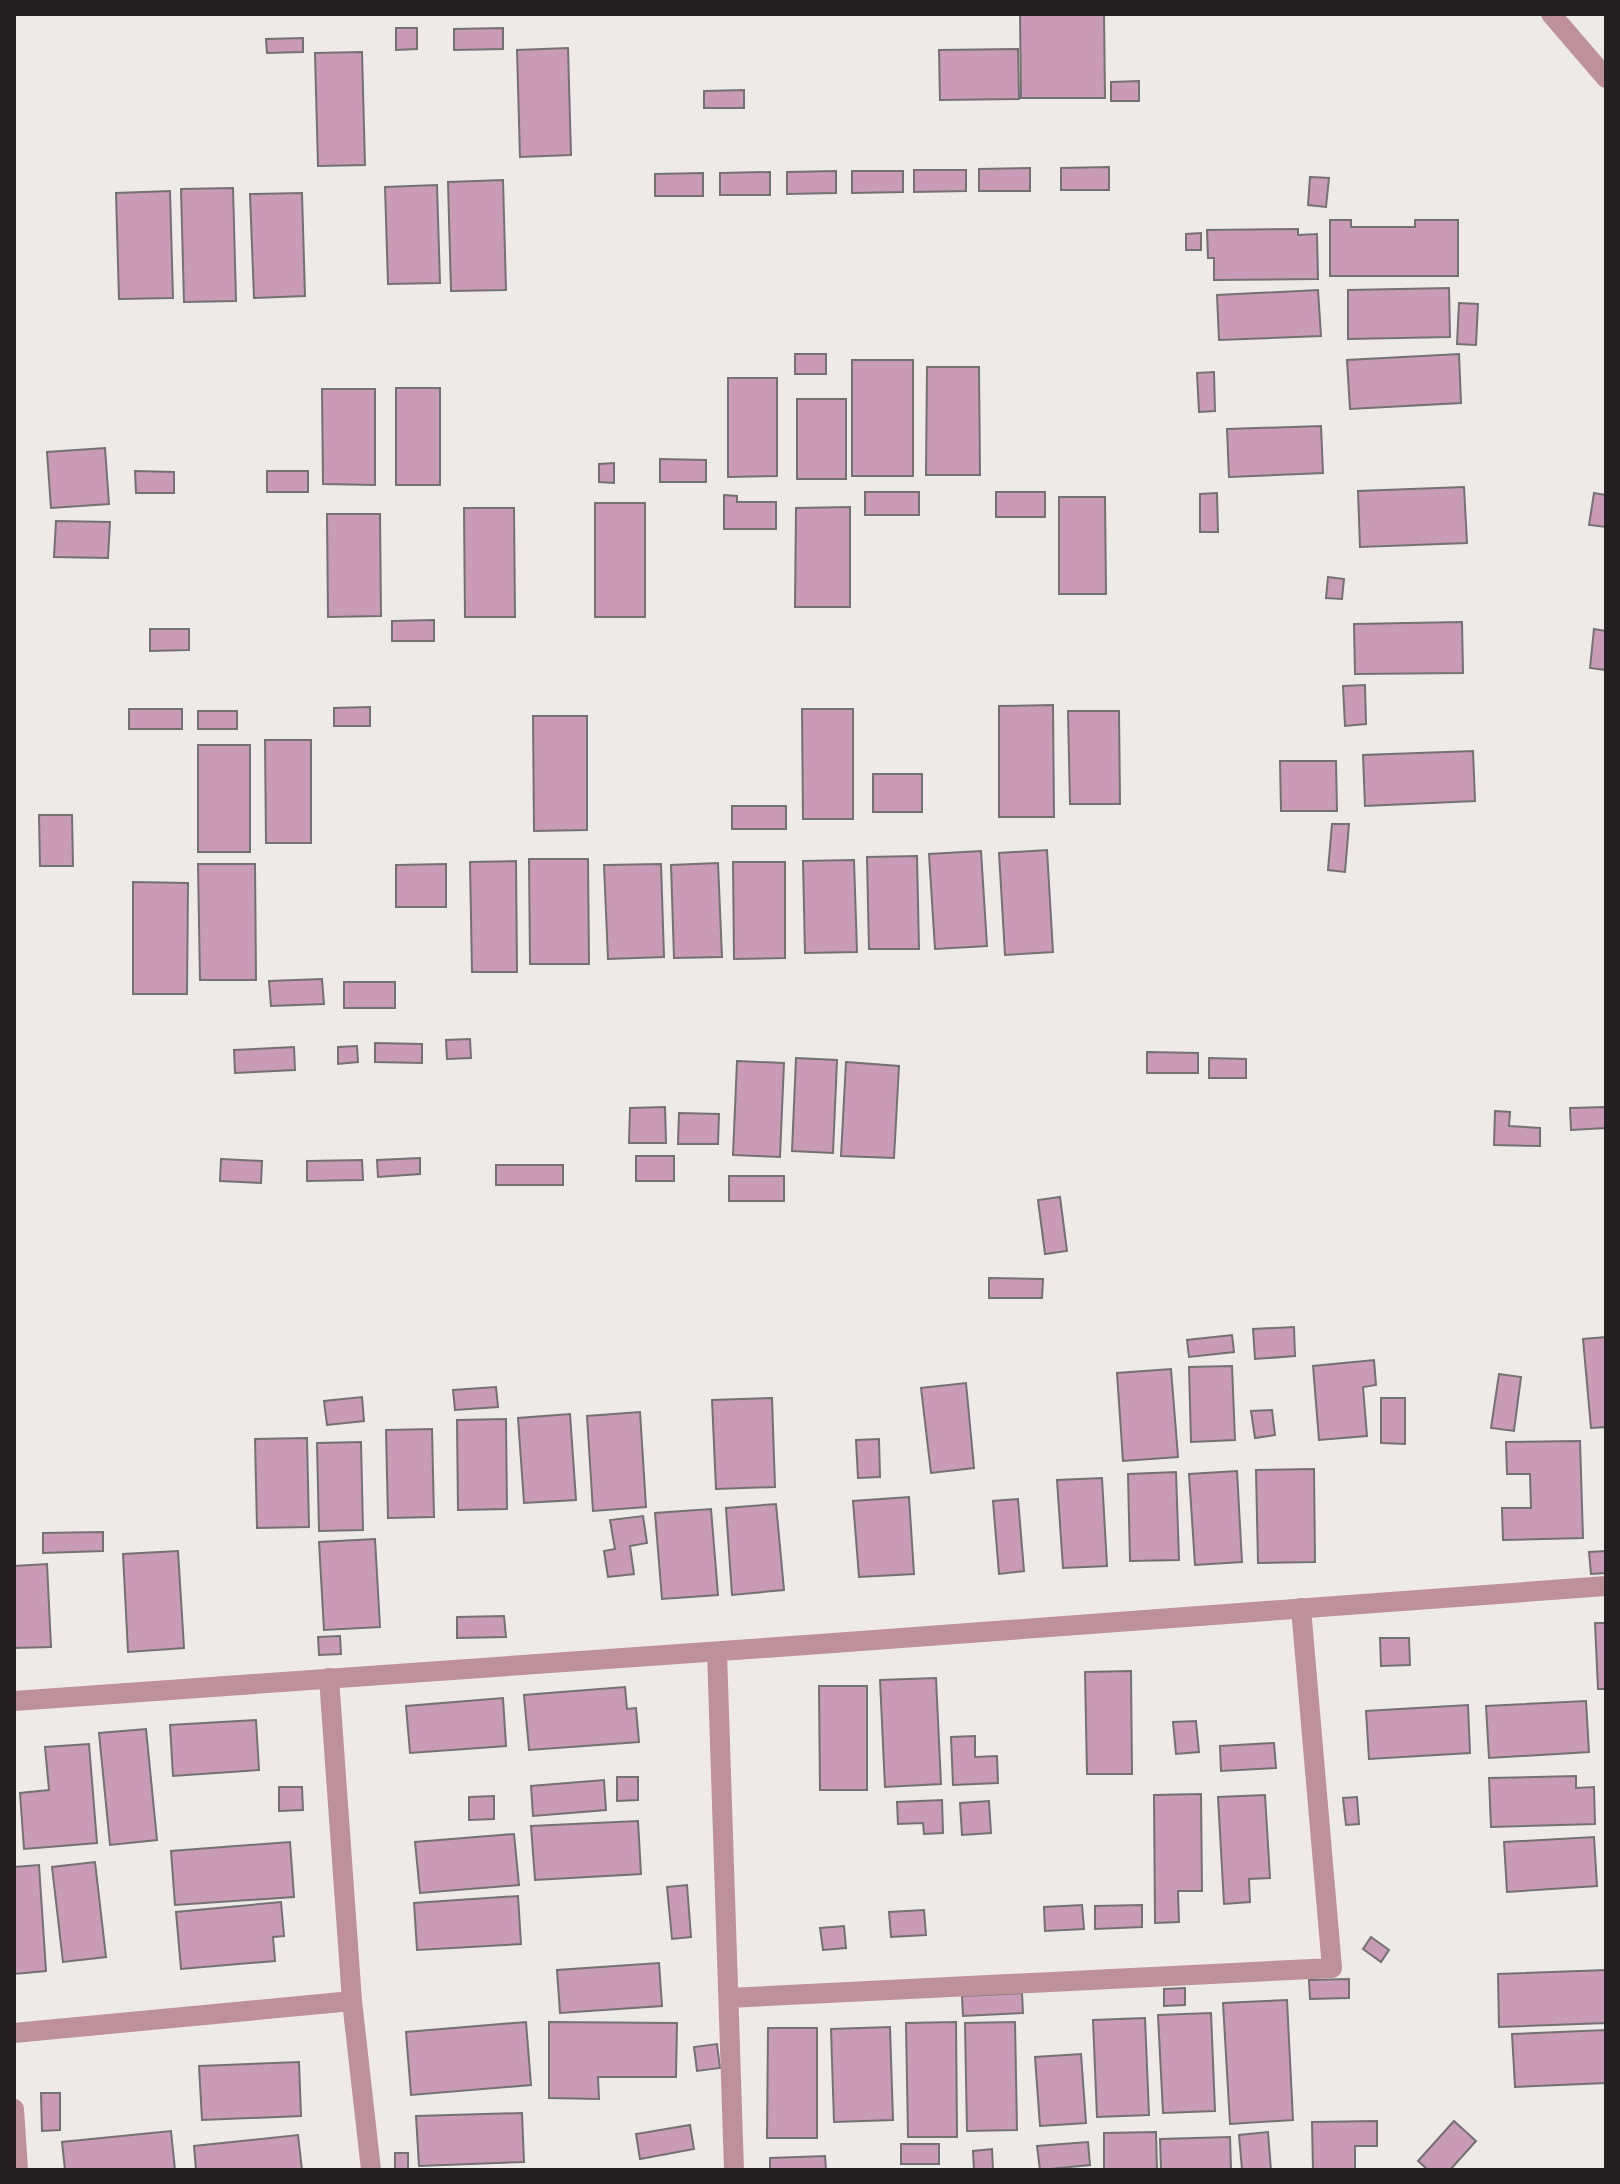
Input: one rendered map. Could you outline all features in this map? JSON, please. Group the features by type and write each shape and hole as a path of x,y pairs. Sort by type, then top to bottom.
{"street":[{"path":"1551,14 1606,78"},
{"path":"14,1701 1606,1586"},
{"path":"729,1998 1332,1968 1301,1608"},
{"path":"717,1652 734,2170"},
{"path":"329,1678 352,2001 371,2170"},
{"path":"14,2033 352,2001"},
{"path":"14,2109 18,2170"}],"building":[{"path":"1020,14 1104,14 1105,98 1021,98"},
{"path":"396,28 417,28 417,49 396,50"},
{"path":"503,28 503,49 454,50 454,29"},
{"path":"303,38 303,52 267,53 266,39"},
{"path":"568,48 571,155 520,157 517,50"},
{"path":"1018,49 1019,99 940,100 939,50"},
{"path":"362,52 365,165 318,166 315,53"},
{"path":"1139,81 1139,101 1111,101 1111,82"},
{"path":"744,90 744,108 704,108 704,91"},
{"path":"1109,167 1109,190 1061,190 1061,168"},
{"path":"1030,168 1030,191 979,191 979,169"},
{"path":"914,170 966,170 966,191 914,192"},
{"path":"836,171 836,193 787,194 787,172"},
{"path":"852,171 903,171 903,192 852,193"},
{"path":"770,172 770,195 720,195 720,173"},
{"path":"703,173 703,196 655,196 655,174"},
{"path":"1310,177 1329,178 1326,207 1308,205"},
{"path":"503,180 506,290 451,291 448,182"},
{"path":"437,185 440,283 388,284 385,187"},
{"path":"233,188 236,301 184,302 181,189"},
{"path":"170,191 173,298 119,299 116,193"},
{"path":"302,193 305,296 254,298 250,194"},
{"path":"1330,220 1351,220 1351,227 1415,227 1415,220 1458,220 1458,276 1330,276"},
{"path":"1298,229 1298,235 1317,234 1318,279 1214,280 1214,258 1208,258 1207,230"},
{"path":"1201,233 1201,250 1186,250 1186,234"},
{"path":"1449,288 1450,337 1348,339 1348,290"},
{"path":"1318,290 1321,336 1219,340 1217,295"},
{"path":"1459,303 1478,304 1476,345 1457,344"},
{"path":"795,354 826,354 826,374 795,374"},
{"path":"1459,354 1461,403 1350,409 1347,360"},
{"path":"852,360 913,360 913,476 852,476"},
{"path":"927,367 979,367 980,475 926,475"},
{"path":"1214,372 1215,411 1199,412 1197,373"},
{"path":"728,378 777,378 777,476 728,477"},
{"path":"396,388 440,388 440,485 396,485"},
{"path":"322,389 375,389 375,485 323,484"},
{"path":"797,399 846,399 846,479 797,479"},
{"path":"1321,426 1323,473 1229,477 1227,429"},
{"path":"105,448 109,504 51,508 47,452"},
{"path":"660,459 706,460 706,482 660,482"},
{"path":"614,463 614,483 599,482 599,464"},
{"path":"135,471 174,472 174,493 136,493"},
{"path":"267,471 308,471 308,492 267,492"},
{"path":"1464,487 1467,543 1360,547 1358,491"},
{"path":"865,492 919,492 919,515 865,515"},
{"path":"996,492 1045,492 1045,517 996,517"},
{"path":"1217,493 1218,532 1200,532 1200,494"},
{"path":"1594,493 1606,495 1606,527 1589,525"},
{"path":"724,495 737,496 737,502 776,502 776,529 724,529"},
{"path":"1059,497 1105,497 1106,594 1059,594"},
{"path":"595,503 645,503 645,617 595,617"},
{"path":"850,507 850,607 795,607 796,508"},
{"path":"464,508 514,508 515,617 465,617"},
{"path":"327,514 380,514 381,616 328,617"},
{"path":"56,521 110,522 108,558 54,557"},
{"path":"1328,577 1344,579 1342,599 1326,598"},
{"path":"434,620 434,641 392,641 392,621"},
{"path":"1462,622 1463,673 1355,674 1354,624"},
{"path":"150,629 189,629 189,650 150,651"},
{"path":"1594,629 1606,631 1606,670 1590,668"},
{"path":"1365,685 1366,724 1345,726 1343,686"},
{"path":"1053,705 1054,817 999,817 999,706"},
{"path":"370,707 370,726 334,726 334,708"},
{"path":"129,709 182,709 182,729 129,729"},
{"path":"802,709 853,709 853,819 803,819"},
{"path":"198,711 237,711 237,729 198,729"},
{"path":"1068,711 1119,711 1120,804 1070,804"},
{"path":"533,716 587,716 587,830 534,831"},
{"path":"265,740 311,740 311,843 266,843"},
{"path":"198,745 250,745 250,852 198,852"},
{"path":"1473,751 1475,801 1365,806 1363,755"},
{"path":"1280,761 1336,761 1337,811 1281,811"},
{"path":"873,774 922,774 922,812 873,812"},
{"path":"732,806 786,806 786,829 732,829"},
{"path":"39,815 72,815 73,866 40,866"},
{"path":"1332,824 1349,824 1345,872 1328,870"},
{"path":"1047,850 1053,952 1005,955 999,853"},
{"path":"981,851 987,946 935,949 929,854"},
{"path":"917,856 919,949 869,949 867,857"},
{"path":"529,859 588,859 589,964 530,964"},
{"path":"854,860 857,952 805,953 803,861"},
{"path":"516,861 517,972 472,972 470,862"},
{"path":"733,862 785,862 785,958 734,959"},
{"path":"718,863 722,957 674,958 671,865"},
{"path":"198,864 255,864 256,980 200,980"},
{"path":"446,864 446,907 396,907 396,865"},
{"path":"661,864 664,957 608,959 604,865"},
{"path":"133,882 188,883 187,994 133,994"},
{"path":"322,979 324,1004 271,1006 269,981"},
{"path":"344,982 395,982 395,1008 344,1008"},
{"path":"470,1039 471,1058 447,1059 446,1040"},
{"path":"375,1043 422,1044 422,1063 375,1062"},
{"path":"357,1046 358,1062 338,1064 338,1047"},
{"path":"294,1047 295,1070 235,1073 234,1050"},
{"path":"1147,1052 1198,1053 1198,1073 1147,1073"},
{"path":"796,1058 837,1060 833,1153 792,1151"},
{"path":"1209,1058 1246,1059 1246,1078 1209,1078"},
{"path":"737,1061 784,1063 780,1157 733,1155"},
{"path":"846,1062 899,1066 894,1158 841,1156"},
{"path":"665,1107 666,1143 629,1143 630,1108"},
{"path":"1606,1107 1606,1128 1571,1130 1570,1108"},
{"path":"1495,1111 1510,1112 1509,1126 1540,1128 1540,1146 1494,1145"},
{"path":"679,1113 719,1114 718,1144 678,1144"},
{"path":"636,1156 674,1156 674,1181 636,1181"},
{"path":"420,1158 420,1174 378,1177 377,1160"},
{"path":"221,1159 262,1161 261,1183 220,1181"},
{"path":"362,1160 363,1180 307,1181 307,1161"},
{"path":"496,1165 563,1165 563,1185 496,1185"},
{"path":"729,1176 784,1176 784,1201 729,1201"},
{"path":"1060,1197 1067,1251 1045,1254 1038,1200"},
{"path":"989,1278 1043,1279 1042,1298 989,1298"},
{"path":"1294,1327 1295,1356 1255,1359 1253,1329"},
{"path":"1232,1335 1234,1352 1189,1357 1187,1340"},
{"path":"1606,1337 1606,1427 1591,1428 1583,1339"},
{"path":"1374,1360 1376,1385 1363,1387 1367,1436 1319,1440 1313,1366"},
{"path":"1232,1366 1235,1440 1191,1442 1189,1367"},
{"path":"1171,1369 1178,1457 1123,1461 1117,1373"},
{"path":"1499,1374 1521,1377 1514,1431 1491,1428"},
{"path":"966,1383 974,1468 931,1473 921,1388"},
{"path":"496,1387 498,1407 455,1410 453,1390"},
{"path":"362,1397 364,1421 327,1425 324,1401"},
{"path":"772,1398 775,1487 716,1489 712,1400"},
{"path":"1381,1398 1405,1398 1405,1444 1381,1443"},
{"path":"1272,1410 1275,1435 1255,1438 1251,1411"},
{"path":"640,1412 646,1507 593,1511 587,1416"},
{"path":"570,1414 576,1500 524,1503 518,1418"},
{"path":"506,1419 507,1509 458,1510 457,1420"},
{"path":"432,1429 434,1517 388,1518 386,1430"},
{"path":"307,1438 309,1527 257,1528 255,1439"},
{"path":"879,1439 880,1477 858,1478 856,1440"},
{"path":"1580,1441 1583,1538 1503,1540 1502,1508 1531,1508 1530,1474 1507,1474 1506,1442"},
{"path":"361,1442 363,1530 319,1531 317,1443"},
{"path":"1314,1469 1315,1562 1258,1563 1256,1470"},
{"path":"1237,1471 1242,1562 1195,1565 1189,1474"},
{"path":"1176,1472 1179,1560 1130,1561 1128,1474"},
{"path":"1102,1478 1107,1566 1063,1568 1057,1480"},
{"path":"909,1497 914,1574 859,1577 853,1501"},
{"path":"1018,1499 1024,1571 999,1574 993,1501"},
{"path":"776,1504 784,1590 732,1595 726,1508"},
{"path":"711,1509 718,1595 662,1599 655,1513"},
{"path":"643,1516 647,1543 630,1546 634,1574 608,1577 604,1551 615,1549 610,1520"},
{"path":"103,1532 103,1551 43,1553 43,1533"},
{"path":"375,1539 380,1627 324,1630 319,1542"},
{"path":"178,1551 184,1648 128,1652 123,1554"},
{"path":"1606,1551 1606,1573 1591,1574 1589,1552"},
{"path":"47,1564 51,1647 14,1648 14,1566"},
{"path":"504,1616 506,1637 457,1638 457,1617"},
{"path":"1595,1623 1606,1623 1606,1689 1598,1689"},
{"path":"340,1636 341,1654 319,1655 318,1637"},
{"path":"1380,1638 1409,1638 1410,1665 1381,1666"},
{"path":"1131,1671 1132,1774 1087,1774 1085,1672"},
{"path":"936,1678 941,1784 885,1787 880,1680"},
{"path":"819,1686 867,1686 867,1790 820,1790"},
{"path":"625,1687 627,1709 636,1708 639,1742 529,1750 524,1695"},
{"path":"503,1698 506,1746 410,1753 406,1706"},
{"path":"1586,1701 1589,1752 1489,1758 1486,1706"},
{"path":"1468,1705 1470,1753 1369,1759 1366,1711"},
{"path":"256,1720 259,1770 173,1776 170,1725"},
{"path":"1196,1721 1199,1752 1176,1754 1173,1722"},
{"path":"146,1729 157,1840 110,1845 99,1733"},
{"path":"975,1736 975,1757 997,1756 998,1783 953,1785 951,1737"},
{"path":"1274,1743 1276,1768 1221,1771 1220,1746"},
{"path":"89,1744 97,1843 24,1849 20,1793 49,1790 45,1747"},
{"path":"1576,1776 1576,1788 1594,1787 1595,1824 1491,1827 1489,1778"},
{"path":"617,1777 638,1777 638,1800 617,1801"},
{"path":"604,1780 606,1810 533,1816 531,1786"},
{"path":"279,1787 302,1787 303,1810 279,1811"},
{"path":"1201,1794 1202,1891 1178,1891 1179,1922 1155,1923 1154,1795"},
{"path":"1265,1795 1270,1878 1249,1879 1250,1902 1224,1904 1218,1797"},
{"path":"494,1796 494,1819 469,1820 469,1797"},
{"path":"1357,1797 1359,1824 1346,1825 1343,1798"},
{"path":"942,1800 943,1833 924,1834 923,1823 898,1824 897,1802"},
{"path":"989,1801 991,1833 962,1835 960,1803"},
{"path":"638,1821 641,1874 535,1880 531,1826"},
{"path":"514,1834 519,1885 420,1893 415,1842"},
{"path":"1594,1837 1597,1886 1507,1892 1504,1842"},
{"path":"290,1842 294,1897 175,1905 171,1851"},
{"path":"95,1862 106,1957 63,1962 52,1867"},
{"path":"39,1865 46,1971 14,1974 14,1867"},
{"path":"687,1885 691,1937 672,1939 667,1887"},
{"path":"518,1896 521,1944 417,1950 414,1903"},
{"path":"281,1902 284,1936 273,1937 275,1961 181,1969 176,1912"},
{"path":"1082,1905 1084,1929 1045,1931 1044,1907"},
{"path":"1142,1905 1142,1927 1095,1929 1095,1906"},
{"path":"924,1910 926,1935 891,1937 889,1912"},
{"path":"844,1926 846,1948 823,1950 820,1928"},
{"path":"1371,1937 1389,1950 1381,1962 1363,1949"},
{"path":"659,1963 662,2006 560,2013 557,1970"},
{"path":"1606,1970 1606,2023 1499,2027 1498,1974"},
{"path":"1349,1979 1349,1998 1310,1999 1309,1980"},
{"path":"1185,1988 1185,2005 1164,2006 1164,1989"},
{"path":"1022,1993 1023,2013 963,2016 962,1996"},
{"path":"1287,2000 1293,2120 1230,2124 1223,2003"},
{"path":"1211,2013 1215,2111 1163,2113 1158,2015"},
{"path":"1145,2018 1149,2115 1097,2117 1093,2020"},
{"path":"526,2022 531,2085 411,2095 406,2032"},
{"path":"549,2022 677,2023 676,2077 598,2077 599,2099 549,2098"},
{"path":"956,2022 957,2137 908,2137 906,2023"},
{"path":"1015,2022 1017,2130 967,2131 965,2023"},
{"path":"890,2027 893,2120 834,2122 831,2029"},
{"path":"768,2028 817,2028 817,2138 767,2138"},
{"path":"1606,2030 1606,2083 1515,2087 1512,2034"},
{"path":"717,2044 720,2068 697,2071 694,2047"},
{"path":"1081,2054 1086,2123 1040,2126 1035,2057"},
{"path":"299,2062 301,2116 202,2120 199,2066"},
{"path":"41,2093 60,2093 60,2130 42,2131"},
{"path":"522,2113 524,2162 419,2166 416,2116"},
{"path":"1377,2121 1377,2146 1355,2146 1355,2170 1313,2170 1312,2122"},
{"path":"1454,2121 1476,2141 1450,2170 1428,2170 1418,2161"},
{"path":"690,2125 694,2149 640,2159 636,2134"},
{"path":"171,2131 175,2170 65,2170 62,2142"},
{"path":"1156,2132 1157,2170 1104,2170 1104,2133"},
{"path":"1268,2132 1271,2170 1242,2170 1239,2135"},
{"path":"298,2135 302,2170 196,2170 194,2146"},
{"path":"1230,2137 1231,2170 1161,2170 1160,2139"},
{"path":"1088,2142 1090,2165 1040,2170 1037,2146"},
{"path":"901,2144 939,2144 939,2164 901,2164"},
{"path":"992,2149 993,2170 974,2170 973,2151"},
{"path":"395,2153 408,2153 408,2170 395,2170"},
{"path":"825,2156 826,2170 770,2170 770,2158"}]}
